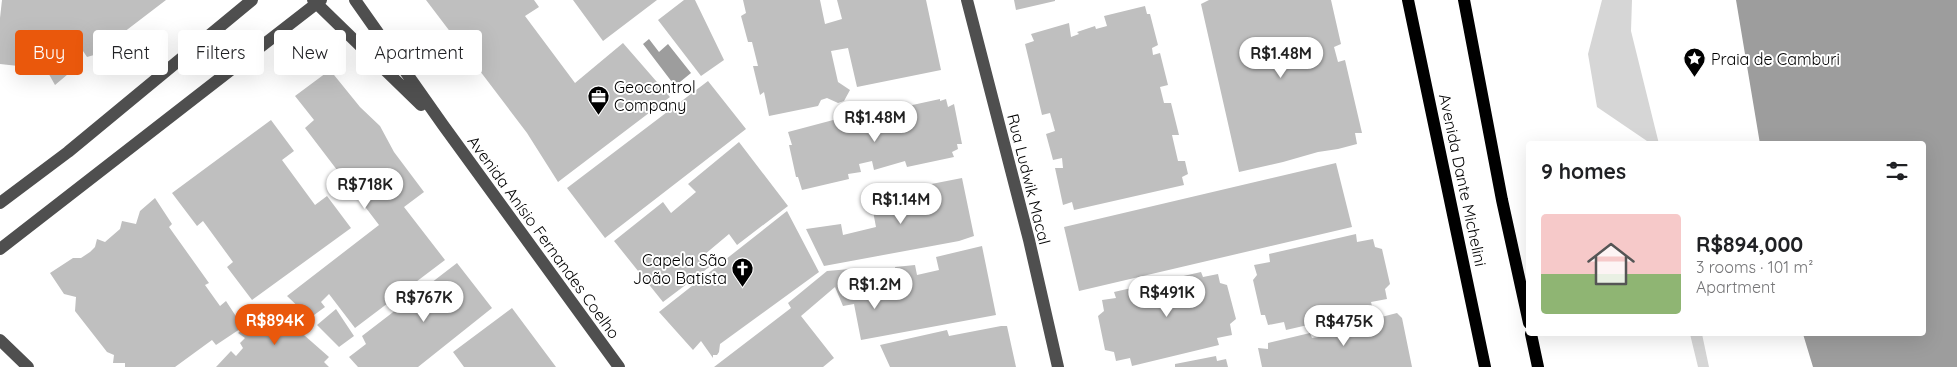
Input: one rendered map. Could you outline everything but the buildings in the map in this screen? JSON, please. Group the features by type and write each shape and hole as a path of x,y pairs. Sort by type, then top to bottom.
{"main road":[{"name":"Avenida Dante Michelini","path":"1408,0 1485,367"},
{"name":"Avenida Dante Michelini","path":"1464,0 1502,200 1526,309"},
{"path":"1531,336 1538,367"}],"street":[{"path":"0,203 68,152 252,0"},
{"name":"Avenida Anísio Fernandes Coelho","path":"355,0 443,125 619,367"},
{"name":"Rua Ludwik Macal","path":"967,0 1029,240 1058,367"},
{"path":"0,249 316,1"},
{"name":"Avenida Anísio Fernandes Coelho","path":"316,1 443,125"},
{"path":"0,340 28,367"}],"shaded area":[{"path":"1602,0 1632,0 1631,31 1658,141 1647,141 1597,107 1588,54"},
{"path":"1736,0 1957,0 1957,367 1813,367 1804,336 1926,336 1926,141 1760,141"},
{"path":"649,39 659,52 668,44 691,73 675,86 643,44"},
{"path":"1690,336 1702,336 1709,367 1698,367"}],"place":[{"name":"Praia de Camburi","path":"1695,78"},
{"name":"Geocontrol Company","path":"598,115"},
{"name":"Capela São João Batista","path":"743,288"}]}
